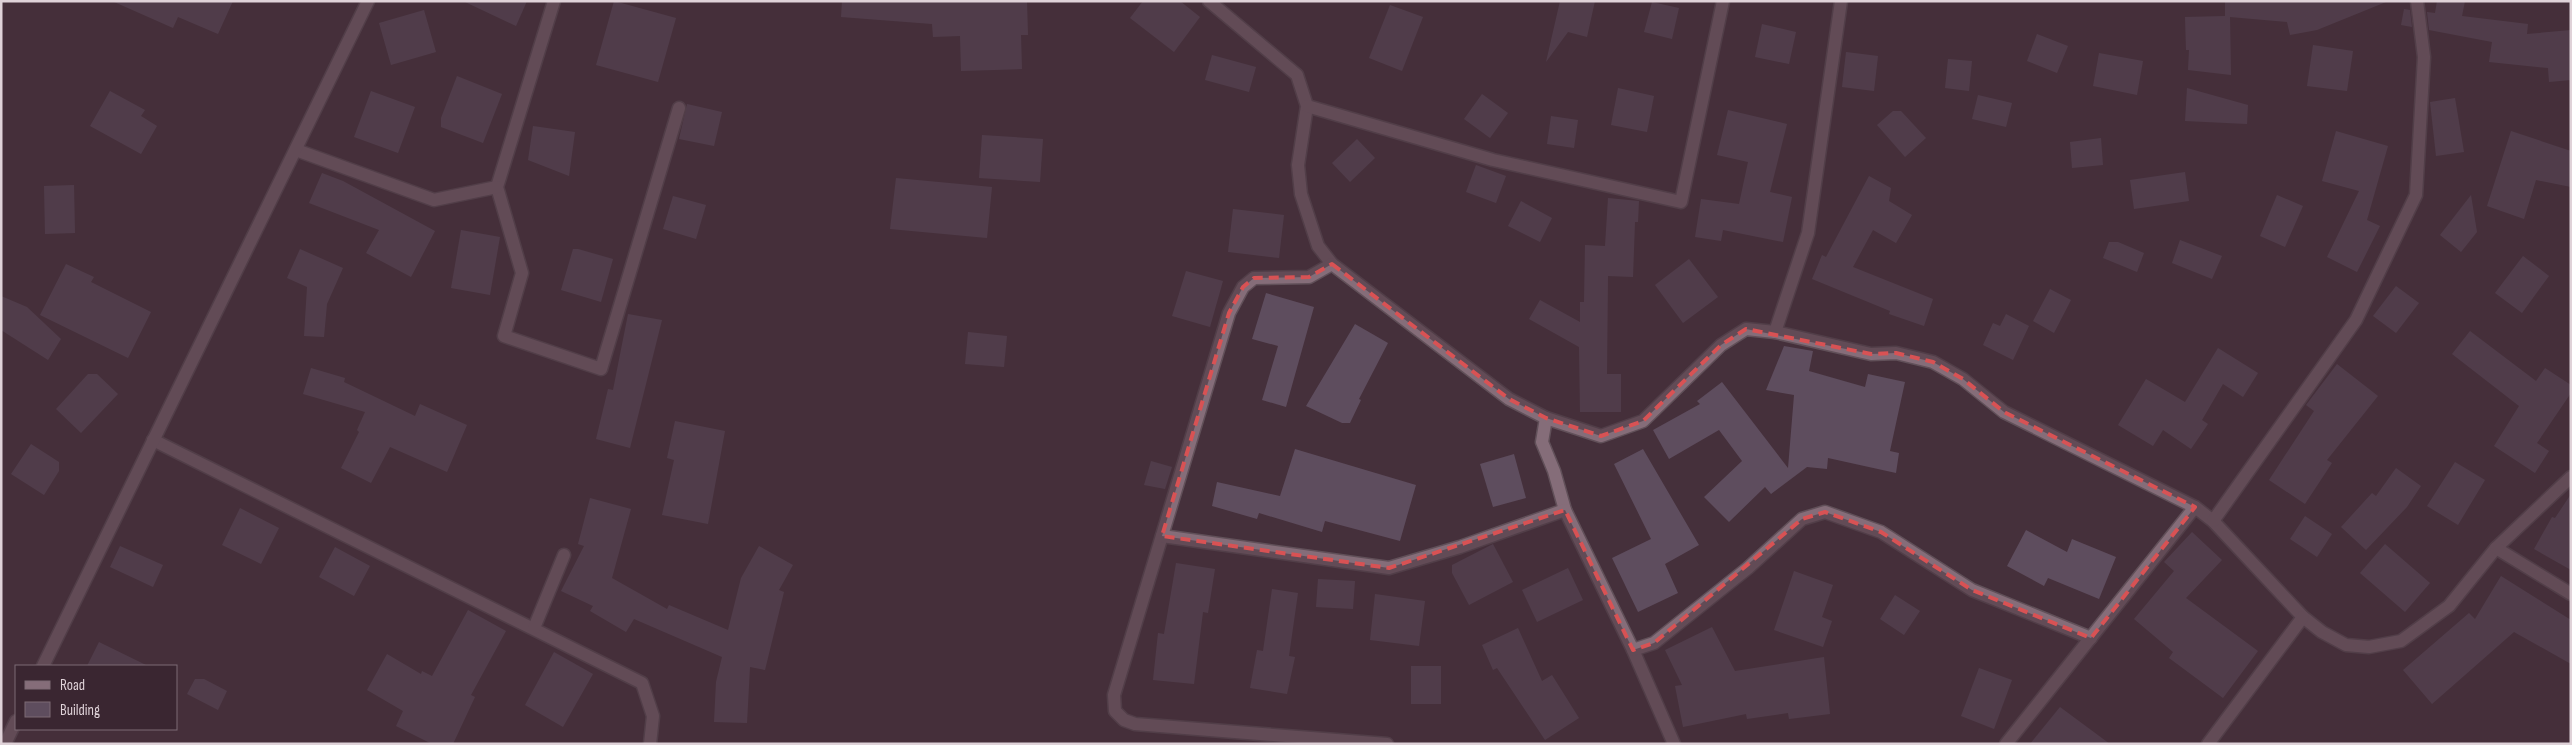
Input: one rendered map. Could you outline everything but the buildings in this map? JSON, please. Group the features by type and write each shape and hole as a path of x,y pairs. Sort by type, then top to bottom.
{"street":[{"path":"43,665 368,1"},
{"path":"554,1 497,187 522,273 504,336 601,369 679,108"},
{"path":"1209,1 1297,75 1307,106 1298,165 1301,194 1318,246 1332,264 1509,399 1546,418 1601,436 1643,421 1728,341 1746,329 1775,332 1871,354 1896,353 1933,362 1963,379 2004,412 2195,507 2213,521 2303,617 2322,632 2346,645 2369,647 2401,641 2449,606 2496,548 2571,477"},
{"path":"1307,106 1493,160 1680,202 1723,1"},
{"path":"1775,332 1808,233 1841,1"},
{"path":"2213,521 2356,320 2416,195 2424,56 2417,1"},
{"path":"296,150 434,200 497,187"},
{"path":"1332,264 1309,277 1254,278 1243,287 1229,312 1114,695 1115,711 1124,720 1135,724 1387,744"},
{"path":"1546,418 1542,442 1554,471 1565,510 1633,650 1674,744"},
{"path":"153,440 642,683 653,716 650,744"},
{"path":"2006,744 2195,507"},
{"path":"1162,536 1389,568 1460,547 1565,510"},
{"path":"1633,650 1654,643 1748,568 1802,519 1825,512 1881,532 1972,590 2091,638"},
{"path":"2496,548 2571,594"},
{"path":"534,628 564,555"},
{"path":"2208,744 2303,617"},
{"path":"5,744 15,723"}],"highlighted area":[{"path":"1332,264 1509,399 1546,418 1601,436 1643,421 1721,345 1746,329 1871,354 1896,353 1933,362 1963,379 2004,412 2195,507 2091,638 1972,590 1881,532 1825,512 1802,519 1654,643 1633,650 1565,510 1389,568 1162,536 1229,313 1243,287 1254,278 1309,277"}]}
